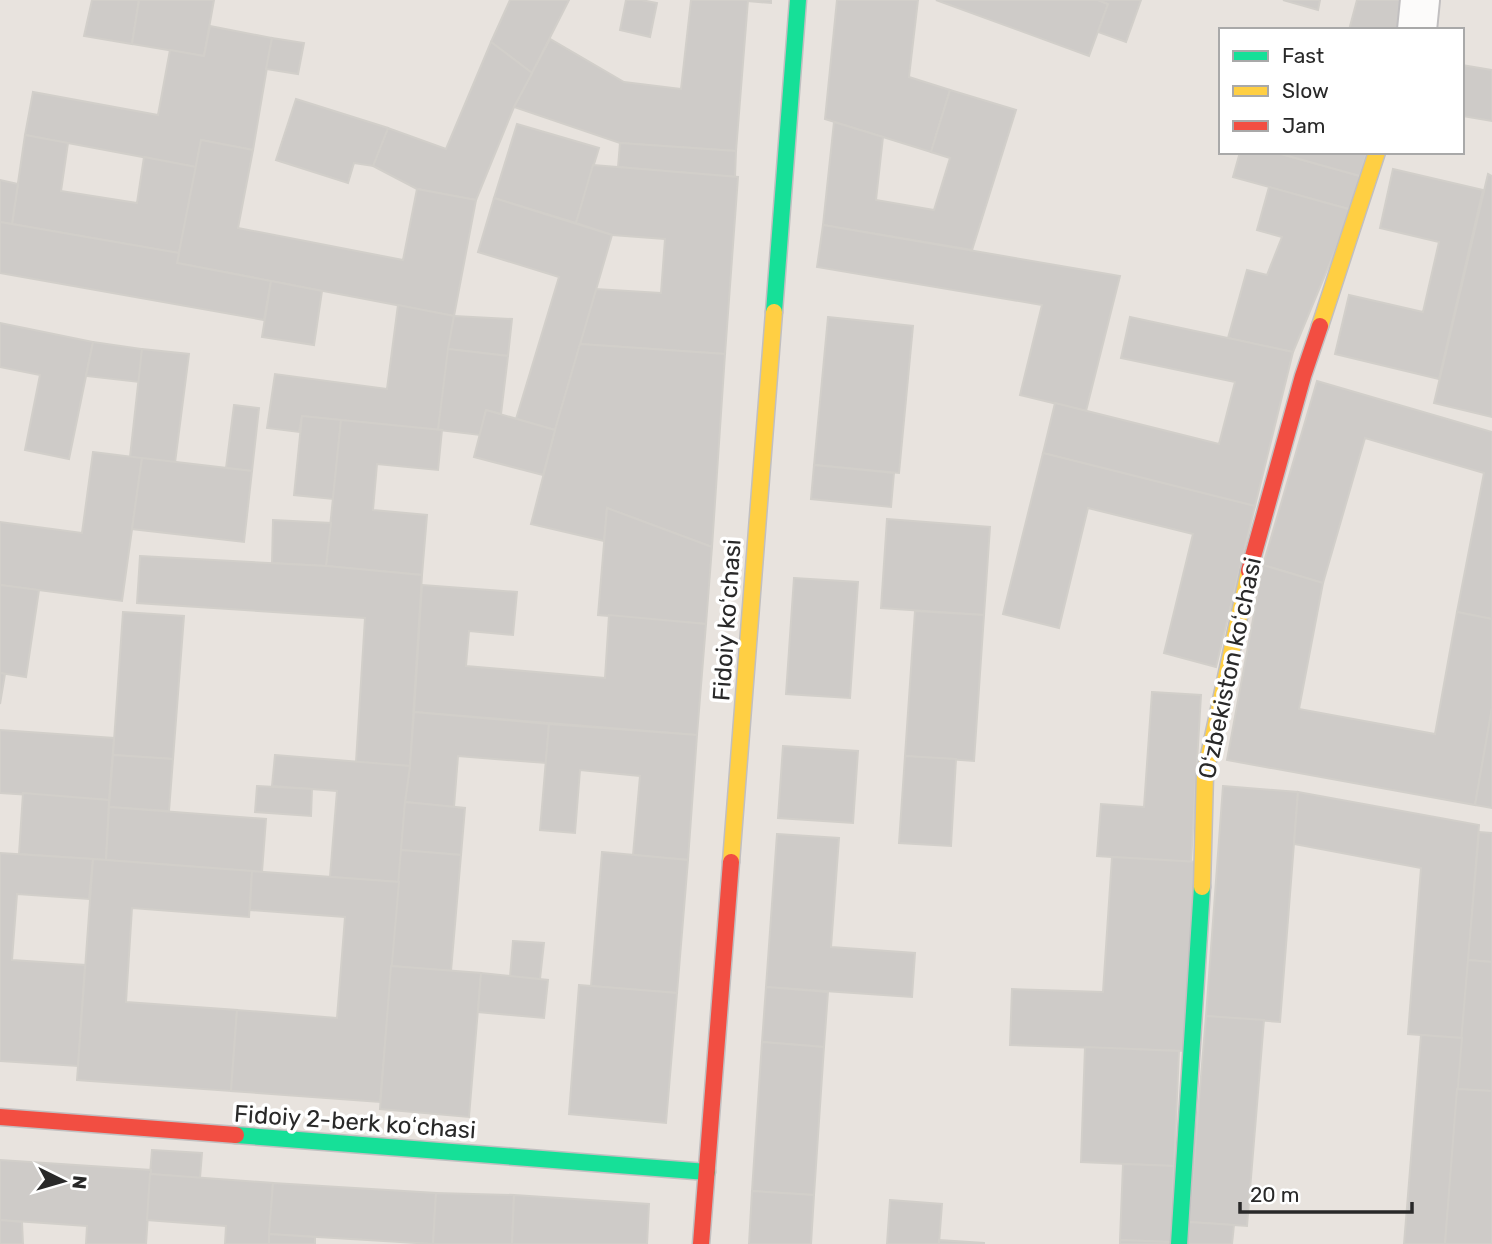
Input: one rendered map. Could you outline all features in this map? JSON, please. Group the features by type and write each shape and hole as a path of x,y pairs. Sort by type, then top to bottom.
{"street":[{"name":"Fidoiy koʻchasi","path":"701,1244 799,0"},
{"path":"1417,28 1420,0"},
{"name":"Oʻzbekiston koʻchasi","path":"1179,1244 1202,888 1205,774 1244,589 1266,509 1303,376 1376,154"},
{"name":"Fidoiy 2-berk koʻchasi","path":"0,1117 707,1172"}],"building":[{"path":"92,0 139,0 132,44 84,36"},
{"path":"139,0 214,0 204,56 132,44"},
{"path":"510,0 569,0 532,73 491,42"},
{"path":"626,0 657,3 650,37 620,30"},
{"path":"691,0 748,0 736,151 620,143 514,107 550,39 624,82 681,89"},
{"path":"771,0 771,3 748,1"},
{"path":"837,0 918,0 909,77 950,90 931,152 825,119"},
{"path":"936,0 1098,0 1108,4 1089,56"},
{"path":"1098,0 1141,0 1126,42 1098,32 1108,4"},
{"path":"1283,0 1320,0 1318,10"},
{"path":"1357,0 1410,0 1402,28 1350,28"},
{"path":"210,26 272,38 253,150 201,140 196,167 25,135 33,92 158,115 170,50 204,56"},
{"path":"272,38 304,43 298,74 266,69"},
{"path":"491,42 532,73 514,107 476,200 417,189 373,166 388,128 446,149"},
{"path":"1464,65 1492,70 1492,121 1464,116"},
{"path":"950,90 1016,110 972,250 823,225 834,122 883,137 876,200 934,210 950,158 931,152"},
{"path":"296,99 388,128 373,166 354,163 348,183 276,160"},
{"path":"517,124 599,148 576,223 494,198"},
{"path":"25,135 68,143 61,191 137,203 144,157 196,167 179,253 12,224"},
{"path":"201,140 253,150 238,228 403,260 417,189 476,200 454,316 177,263"},
{"path":"620,143 736,151 735,177 618,167"},
{"path":"1239,154 1281,154 1360,176 1352,210 1233,177"},
{"path":"1281,154 1366,154 1360,176"},
{"path":"593,165 738,177 725,354 580,344 596,289 661,293 665,239 612,235 576,223"},
{"path":"1393,169 1483,190 1439,379 1335,354 1349,295 1423,312 1439,242 1380,228"},
{"path":"1488,174 1492,176 1492,417 1434,403"},
{"path":"0,180 18,184 12,224 0,222"},
{"path":"1269,187 1352,210 1293,352 1228,338 1247,270 1267,275 1282,237 1257,230"},
{"path":"494,198 612,235 555,430 516,419 559,277 478,252"},
{"path":"0,222 179,253 177,263 271,281 264,320 0,273"},
{"path":"823,225 1120,276 1086,411 1020,395 1042,305 817,267"},
{"path":"271,281 322,291 314,345 262,337"},
{"path":"398,305 454,316 438,430 302,416 299,432 267,428 275,374 387,389"},
{"path":"454,316 512,319 508,356 448,349"},
{"path":"828,317 913,326 899,473 814,465"},
{"path":"1130,317 1293,352 1255,506 1043,453 1055,403 1219,444 1235,382 1121,358"},
{"path":"0,323 93,342 69,459 25,450 40,375 0,367"},
{"path":"93,342 142,349 139,382 86,376"},
{"path":"580,344 725,354 712,547 607,508 604,541 531,524"},
{"path":"142,349 189,354 175,463 130,457"},
{"path":"448,349 508,356 501,414 486,410 480,435 438,430"},
{"path":"1317,381 1492,432 1492,619 1457,612 1484,473 1365,438 1323,583 1263,565"},
{"path":"234,405 259,408 252,471 226,468"},
{"path":"486,410 555,430 543,475 474,457"},
{"path":"302,416 341,420 333,499 294,495"},
{"path":"341,420 442,430 438,470 377,464 373,510 427,515 422,575 326,566"},
{"path":"93,452 142,458 122,601 0,585 0,522 82,533"},
{"path":"1043,453 1255,506 1216,667 1164,653 1193,534 1088,508 1059,628 1003,614"},
{"path":"142,458 252,471 244,542 132,529"},
{"path":"814,465 894,473 891,507 811,499"},
{"path":"607,508 712,547 706,624 598,615"},
{"path":"887,519 990,527 984,615 881,608"},
{"path":"273,520 331,523 326,566 272,563"},
{"path":"140,556 326,566 422,575 410,766 356,762 365,618 137,603"},
{"path":"1263,565 1323,583 1299,709 1435,734 1457,612 1492,619 1492,708 1475,805 1227,760"},
{"path":"794,578 858,582 850,698 786,694"},
{"path":"0,585 39,590 26,677 0,673"},
{"path":"422,585 517,592 513,635 469,631 466,666 605,678 609,615 706,624 697,735 414,712"},
{"path":"915,611 984,615 974,761 905,756"},
{"path":"123,612 184,616 173,759 113,755"},
{"path":"0,673 5,674 0,704"},
{"path":"1152,692 1201,695 1191,862 1097,856 1101,804 1144,807"},
{"path":"1492,708 1492,808 1475,805"},
{"path":"414,712 549,724 546,763 458,756 454,807 405,802"},
{"path":"549,724 697,735 688,860 633,855 640,776 580,770 575,833 540,830"},
{"path":"0,730 114,738 109,800 0,793"},
{"path":"783,746 858,751 853,823 778,818"},
{"path":"113,755 173,759 169,811 109,807"},
{"path":"275,755 410,766 399,882 330,877 337,791 272,786"},
{"path":"905,756 956,759 951,846 899,843"},
{"path":"257,786 312,789 311,816 255,812"},
{"path":"1223,786 1298,792 1280,1022 1206,1016"},
{"path":"1298,792 1479,825 1462,1038 1408,1034 1421,868 1294,844"},
{"path":"23,793 109,800 106,860 19,854"},
{"path":"405,802 465,808 461,855 401,850"},
{"path":"109,807 266,819 262,872 106,860"},
{"path":"1479,832 1492,833 1492,962 1468,960"},
{"path":"777,834 839,838 831,947 915,953 912,997 766,987"},
{"path":"401,850 461,855 451,971 391,966"},
{"path":"602,852 688,860 677,993 591,986"},
{"path":"0,853 93,859 89,899 17,894 12,960 85,965 78,1066 0,1061"},
{"path":"1112,857 1199,862 1187,1051 1010,1045 1012,989 1103,992"},
{"path":"93,859 252,871 249,917 132,908 126,1002 237,1010 231,1091 77,1080"},
{"path":"252,871 399,882 380,1102 231,1091 237,1010 337,1018 345,917 250,910"},
{"path":"513,941 544,943 540,979 510,977"},
{"path":"1468,960 1492,962 1492,1091 1457,1089"},
{"path":"391,966 481,973 469,1117 380,1109"},
{"path":"481,973 548,980 544,1018 478,1012"},
{"path":"579,985 677,993 666,1123 569,1114"},
{"path":"766,987 828,992 824,1047 762,1042"},
{"path":"1206,1016 1264,1020 1247,1226 1189,1222"},
{"path":"1421,1035 1462,1038 1445,1244 1404,1244"},
{"path":"762,1042 824,1047 814,1195 752,1191"},
{"path":"1085,1047 1179,1051 1174,1166 1081,1162"},
{"path":"1457,1089 1492,1091 1492,1244 1445,1244"},
{"path":"152,1150 202,1153 200,1178 150,1174"},
{"path":"0,1160 151,1170 146,1244 86,1244 87,1226 0,1220"},
{"path":"1123,1164 1174,1166 1171,1242 1120,1240"},
{"path":"150,1174 273,1183 269,1244 225,1244 226,1226 147,1220"},
{"path":"273,1183 436,1193 433,1244 269,1234"},
{"path":"752,1191 814,1195 811,1244 749,1244"},
{"path":"436,1193 514,1195 512,1244 433,1244"},
{"path":"514,1195 649,1204 647,1244 512,1244"},
{"path":"890,1200 942,1204 939,1244 887,1244"},
{"path":"0,1220 22,1222 23,1244 0,1244"},
{"path":"1189,1222 1234,1225 1232,1244 1188,1244"},
{"path":"269,1234 315,1237 315,1244 269,1244"},
{"path":"939,1240 984,1243 984,1244 939,1244"},
{"path":"1120,1240 1171,1242 1171,1244 1120,1244"}],"traffic: fast":[{"path":"774,312 798,0"},
{"path":"1179,1244 1202,887"},
{"path":"236,1135 707,1172"}],"traffic: slow":[{"path":"1320,326 1376,154"},
{"path":"731,862 774,312"},
{"path":"1202,887 1205,774 1249,571"}],"traffic: jam":[{"path":"1249,571 1303,376 1320,326"},
{"path":"701,1244 731,862"},
{"path":"0,1117 236,1135"}]}
